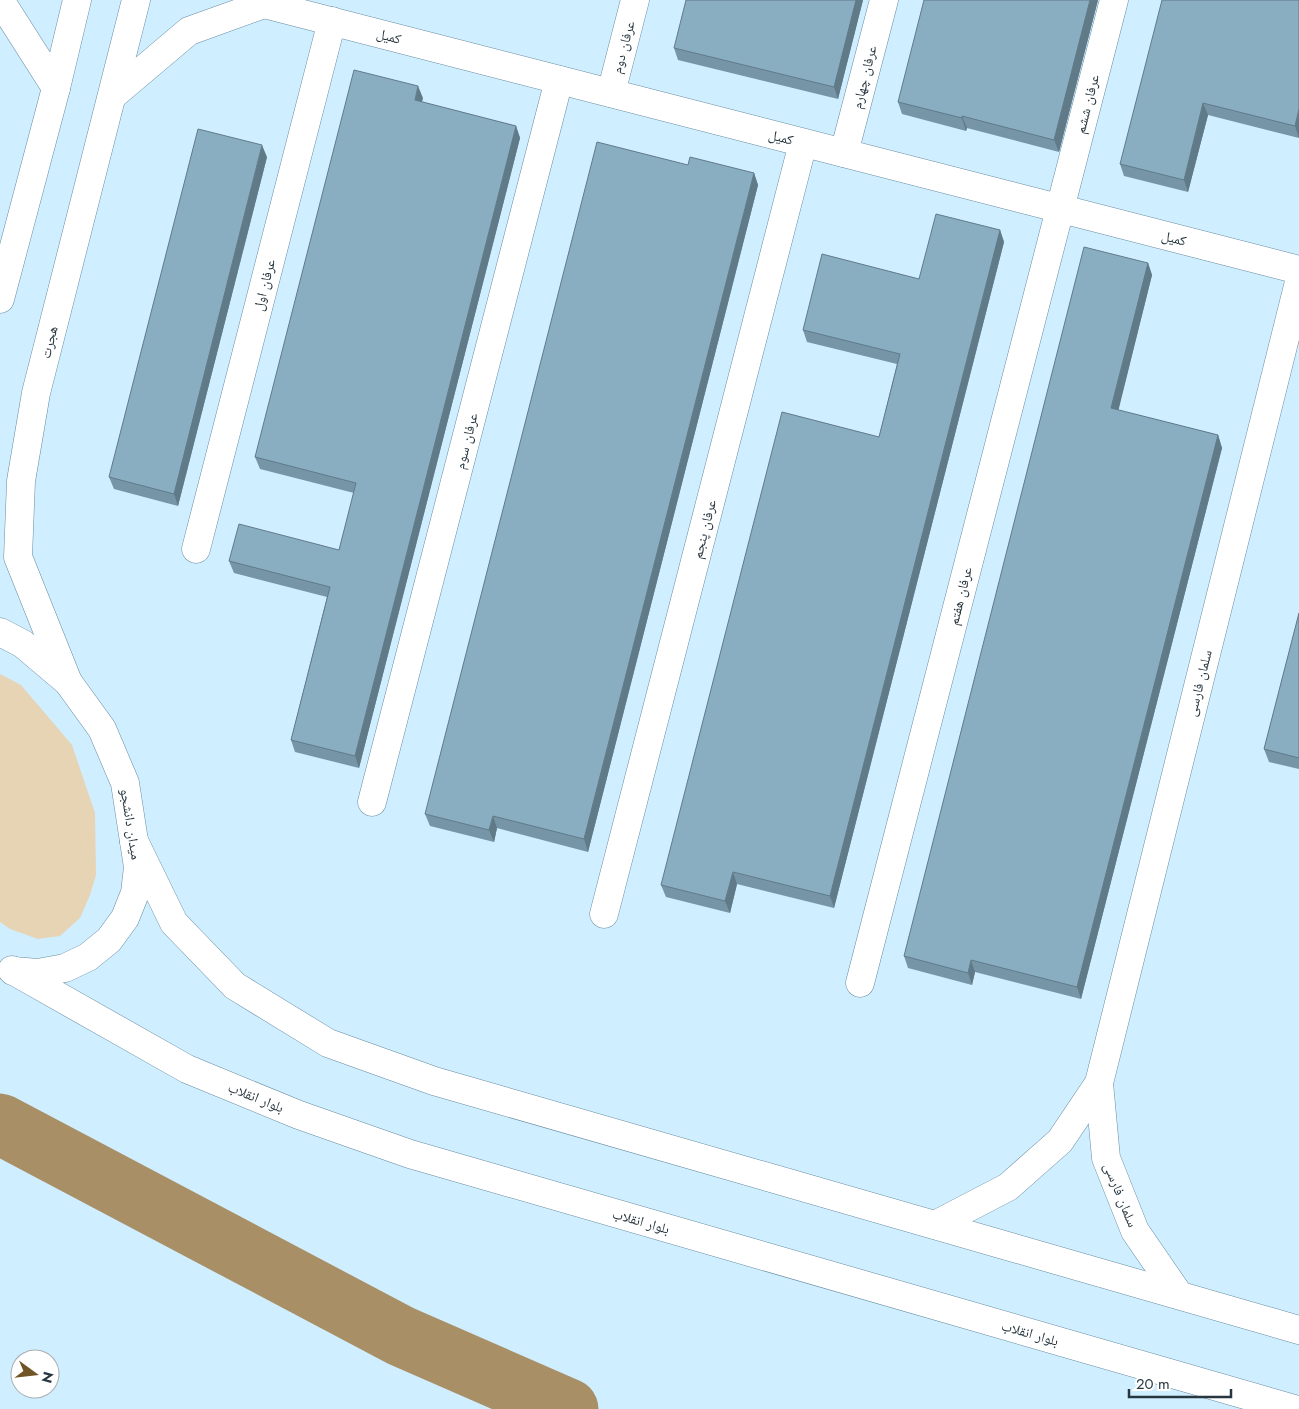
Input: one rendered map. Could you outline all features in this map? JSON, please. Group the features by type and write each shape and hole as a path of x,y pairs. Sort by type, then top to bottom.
{"street":[{"path":"0,300 56,88 77,0"},
{"name":"هجرت","path":"68,682 18,556 21,481 36,392 136,0"},
{"name":"عرفان دوم","path":"611,93 635,0"},
{"name":"عرفان چهارم","path":"844,153 884,0"},
{"name":"عرفان ششم","path":"1060,209 1114,0"},
{"path":"112,96 189,31 261,2"},
{"name":"کمیل","path":"261,2 1299,270"},
{"path":"4,14 56,88"},
{"name":"عرفان اول","path":"196,549 332,21"},
{"name":"عرفان سوم","path":"372,802 559,80"},
{"name":"عرفان پنجم","path":"604,914 803,143"},
{"name":"عرفان هفتم","path":"860,983 1060,209"},
{"name":"سلمان فارسی","path":"1179,1295 1135,1231 1106,1158 1099,1083 1299,282"},
{"name":"میدان دانشجو","path":"0,632 23,644 68,682 102,728 125,782 138,867 135,893 125,918 109,940 88,956 65,968 38,973 6,968"},
{"path":"134,840 174,924 236,986 328,1043 434,1081 1299,1330"},
{"name":"بلوار انقلاب","path":"6,968 187,1068 299,1115 410,1154 1294,1409"},
{"name":"سلمان فارسی","path":"935,1224 1008,1187 1060,1141 1099,1083"}],"shaded area":[{"path":"0,674 21,685 72,745 95,813 96,875 80,918 60,936 38,939 10,929 0,922"}],"building":[{"path":"686,0 856,0 834,87 674,48"},
{"path":"924,0 1090,0 1054,140 962,116 962,118 898,102"},
{"path":"1162,0 1299,0 1299,109 1295,126 1203,103 1184,180 1120,164"},
{"path":"354,70 418,86 415,100 516,126 355,756 291,740 330,587 229,561 239,524 339,550 356,483 255,457"},
{"path":"198,129 262,145 174,494 109,477"},
{"path":"597,142 688,165 690,157 754,173 584,839 493,816 489,830 425,814"},
{"path":"936,214 1000,230 830,896 733,872 725,901 661,885 782,412 879,437 900,354 803,330 822,254 919,279"},
{"path":"1084,247 1148,263 1111,408 1218,435 1077,987 971,960 968,973 904,956"},
{"path":"1299,613 1299,758 1264,749"}],"waterway":[{"path":"0,1124 401,1336 568,1409"}]}
